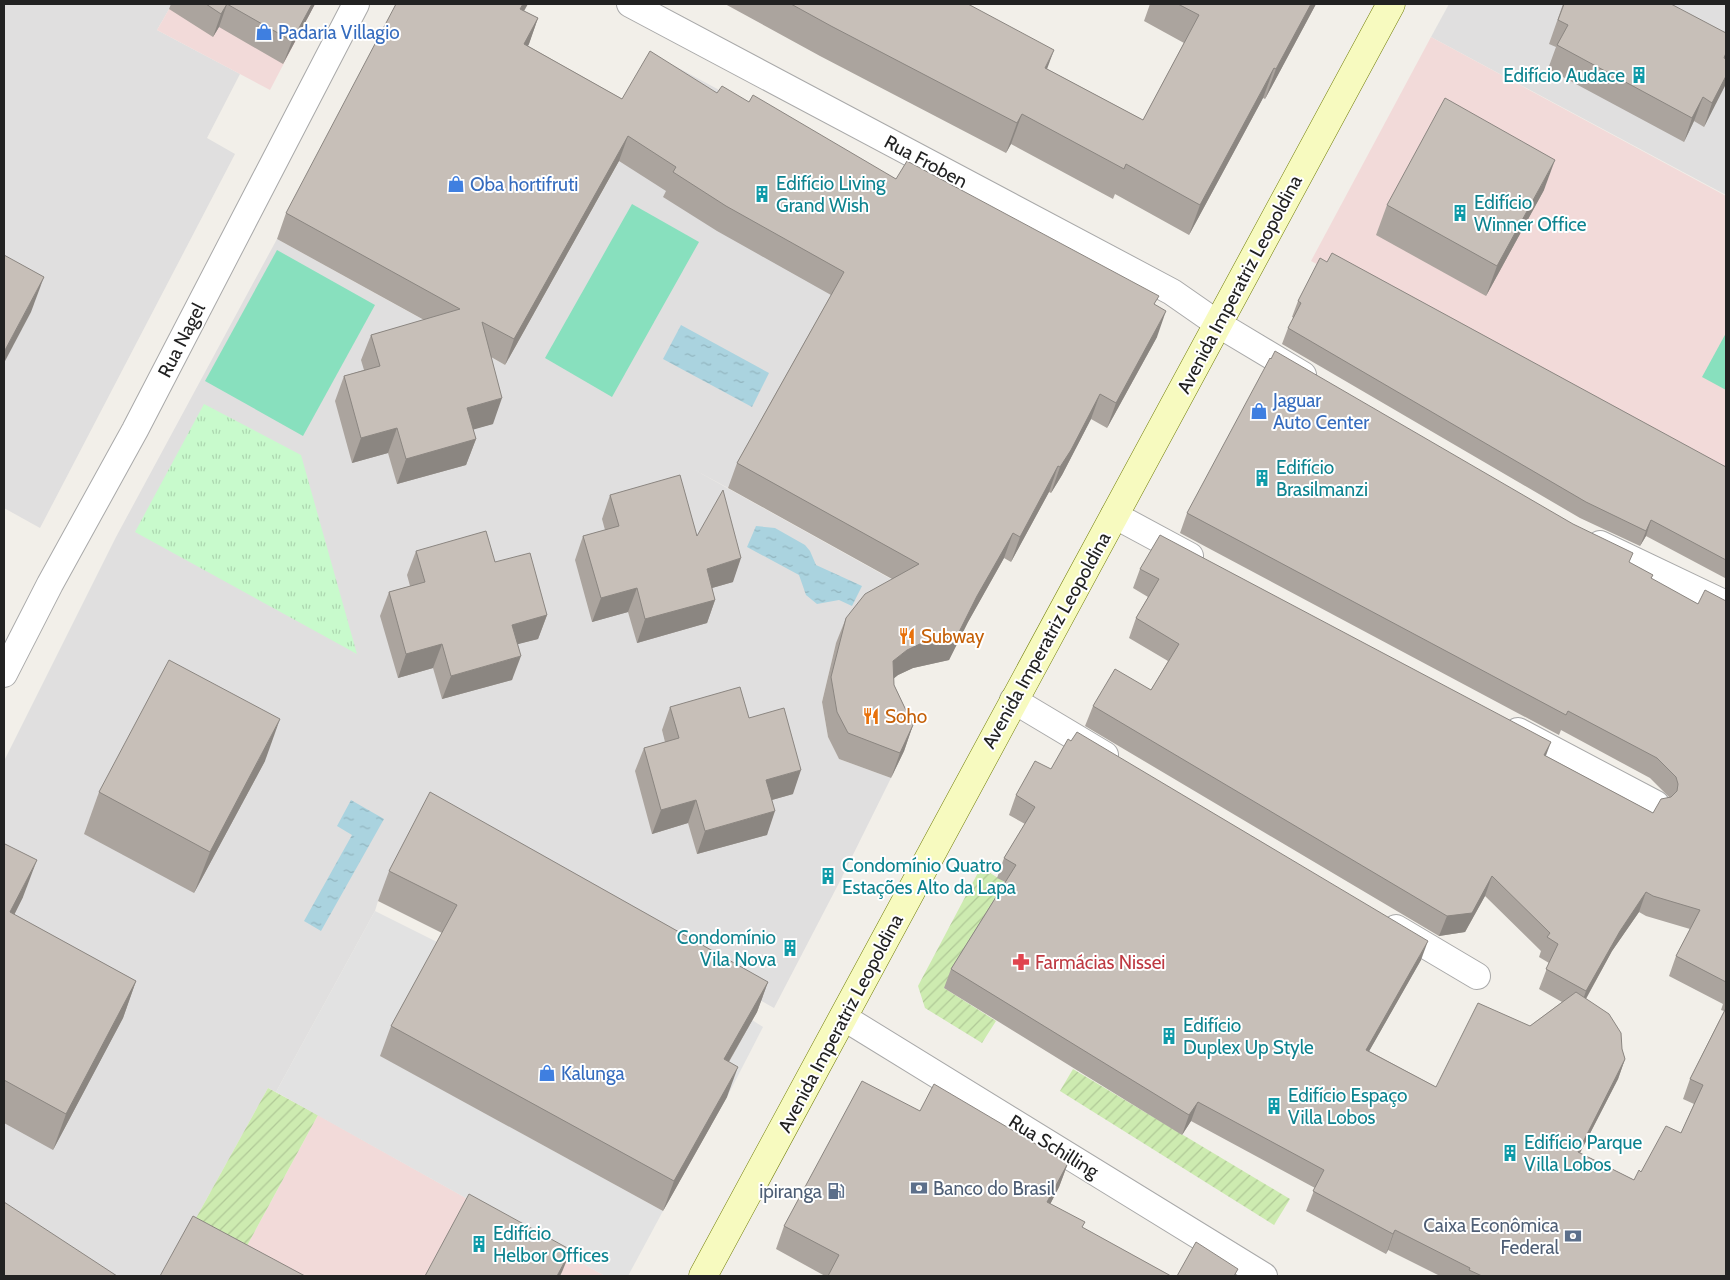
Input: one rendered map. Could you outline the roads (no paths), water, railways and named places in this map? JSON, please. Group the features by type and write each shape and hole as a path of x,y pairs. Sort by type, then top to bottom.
{"main road":[{"name":"Avenida Imperatriz Leopoldina","path":"703,1276 1391,4"}],"street":[{"name":"Rua Nagel","path":"4,674 50,584 134,430 356,4"},
{"name":"Rua Froben","path":"630,4 1172,292 1218,324 1322,386"},
{"path":"1114,514 1208,566"},
{"path":"1582,536 1726,604"},
{"path":"1013,700 1125,766"},
{"path":"1498,720 1656,804"},
{"path":"1374,915 1477,976"},
{"name":"Rua Schilling","path":"843,1017 1264,1276"}],"water":[{"path":"681,325 769,373 752,407 663,359"},
{"path":"756,526 775,528 805,545 816,565 862,586 852,606 839,600 817,604 806,595 799,575 747,547"},
{"path":"351,800 384,819 321,931 304,921 352,835 337,826"}],"place":[{"name":"Padaria Villagio","path":"264,32"},
{"name":"Edifício Audace","path":"1639,75"},
{"name":"Oba hortifruti","path":"456,184"},
{"name":"Edifício Living Grand Wish","path":"762,194"},
{"name":"Edifício Winner Office","path":"1460,213"},
{"name":"Jaguar Auto Center","path":"1259,411"},
{"name":"Edifício Brasilmanzi","path":"1262,478"},
{"name":"Subway","path":"907,636"},
{"name":"Soho","path":"871,716"},
{"name":"Condomínio Quatro Estações Alto da Lapa","path":"828,876"},
{"name":"Condomínio Vila Nova","path":"790,948"},
{"name":"Farmácias Nissei","path":"1021,962"},
{"name":"Edifício Duplex Up Style","path":"1169,1036"},
{"name":"Kalunga","path":"547,1073"},
{"name":"Edifício Espaço Villa Lobos","path":"1274,1106"},
{"name":"Edifício Parque Villa Lobos","path":"1510,1153"},
{"name":"Banco do Brasil","path":"919,1188"},
{"name":"ipiranga","path":"836,1191"},
{"name":"Caixa Econômica Federal","path":"1573,1236"},
{"name":"Edifício Helbor Offices","path":"479,1244"}]}
